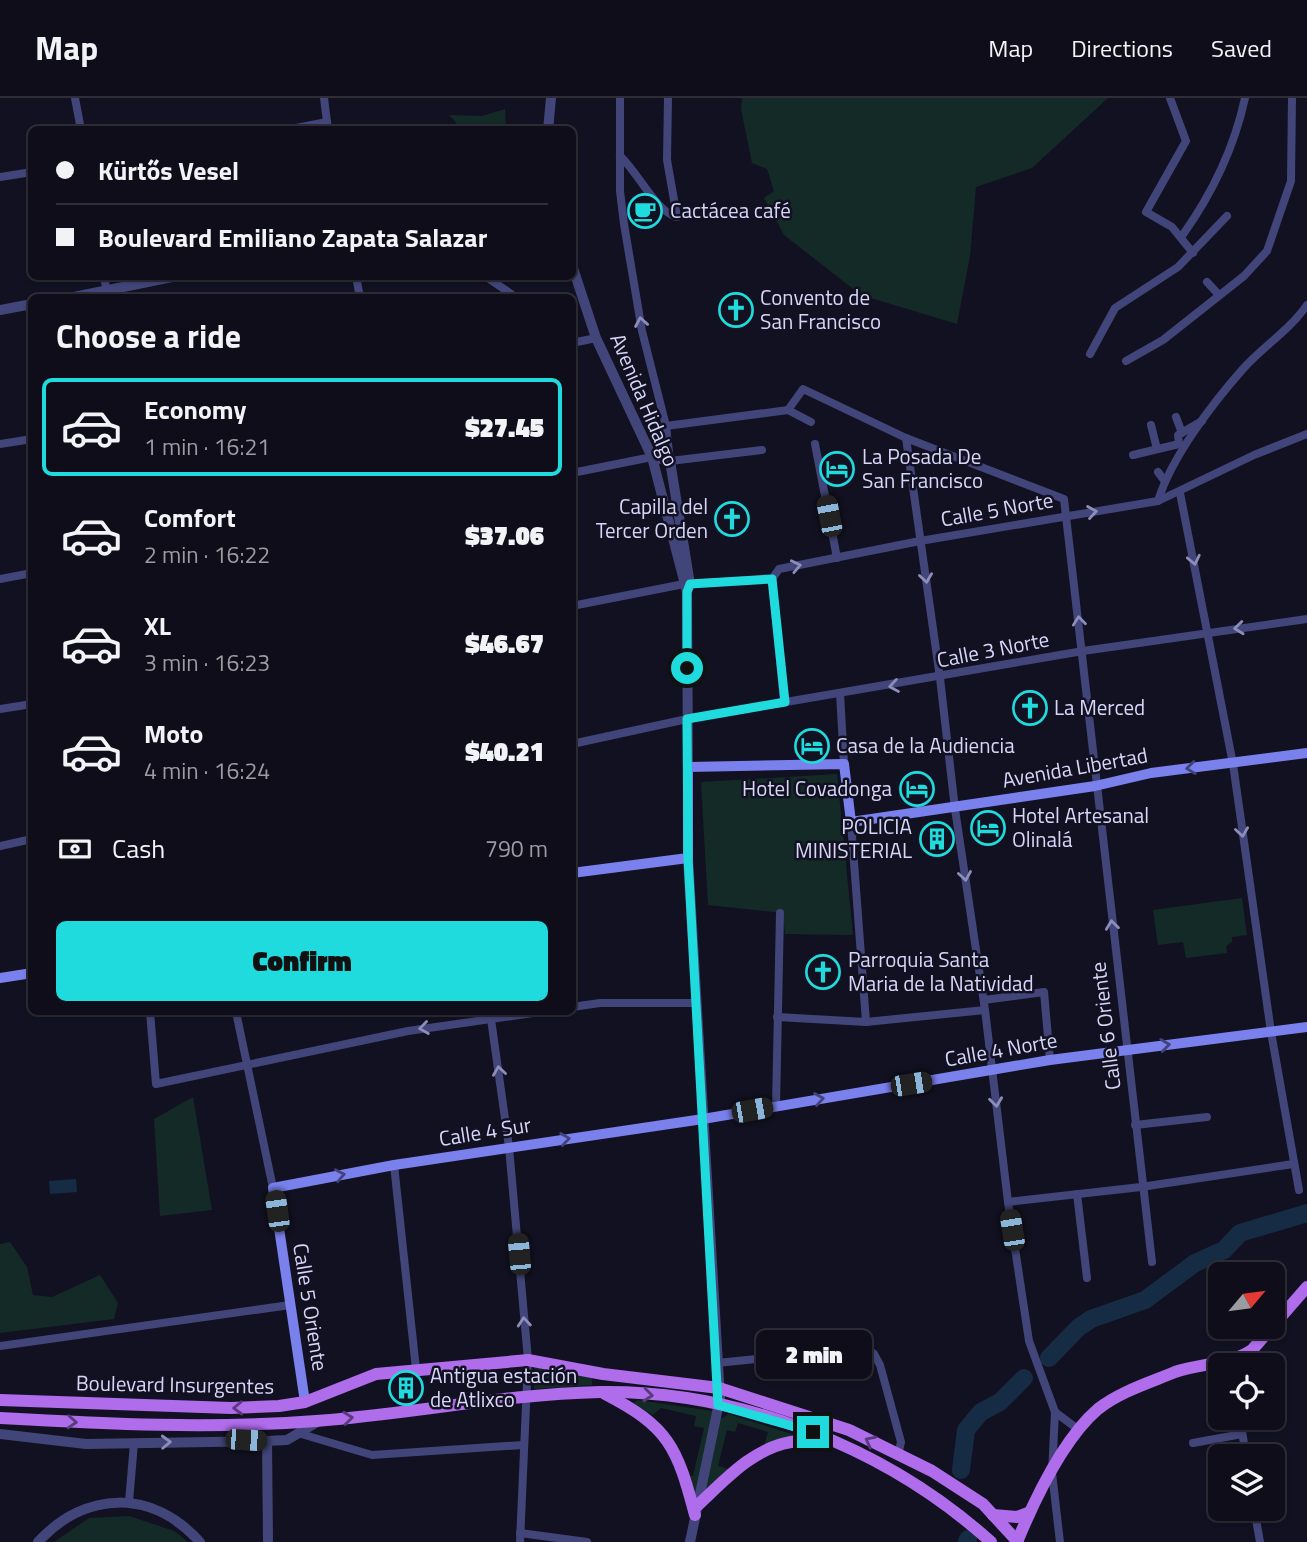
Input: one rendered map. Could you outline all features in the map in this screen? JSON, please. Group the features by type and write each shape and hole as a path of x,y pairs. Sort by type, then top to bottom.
{"main road":[{"name":"Avenida Libertad","path":"851,822 955,809 1095,786 1150,773 1307,753"},
{"path":"576,872 688,858 688,767 845,764 851,822"},
{"path":"0,978 28,974"},
{"name":"Calle 4 Norte","path":"704,1119 1050,1060 1307,1027"},
{"name":"Calle 4 Sur","path":"273,1188 394,1165 704,1119"},
{"name":"Calle 5 Oriente","path":"273,1188 305,1402"},
{"path":"1248,1353 1307,1287"},
{"name":"Boulevard Insurgentes","path":"0,1401 231,1408 305,1402 376,1374 528,1360 603,1374 719,1388 849,1430 932,1471 983,1504 1018,1542"},
{"path":"1018,1542 1028,1513 1052,1473 1079,1430 1098,1409 1178,1371 1208,1366"},
{"path":"602,1392 642,1415 667,1440 680,1460 696,1510 747,1461 773,1448 792,1442 839,1441"},
{"name":"Boulevard Insurgentes","path":"0,1418 220,1426 319,1421 527,1394 602,1392 718,1405 839,1441 917,1485 990,1542"},
{"path":"993,1515 1017,1517 1028,1513"}],"street":[{"path":"75,98 80,126"},
{"path":"324,98 328,126"},
{"path":"548,126 551,98"},
{"path":"620,98 620,191 640,318 666,426 670,461"},
{"path":"620,156 633,167 666,213 677,217 667,160 668,98"},
{"path":"1170,98 1186,141 1146,212 1182,236 1194,253"},
{"path":"1182,236 1212,193 1240,120 1245,98"},
{"path":"1126,362 1163,340 1244,276 1267,251 1285,202 1292,169 1292,98"},
{"path":"0,177 28,173"},
{"path":"1090,354 1115,308 1178,267 1227,216"},
{"name":"Avenida Hidalgo","path":"576,277 596,338 652,457 687,587"},
{"path":"107,294 161,280"},
{"path":"491,280 511,294"},
{"path":"1207,282 1219,295"},
{"path":"0,310 28,305"},
{"path":"1158,501 1164,480 1243,369 1269,346 1307,305"},
{"path":"576,337 583,341"},
{"path":"576,342 596,338"},
{"path":"788,410 803,389 906,438 940,678 955,809 984,1000 1008,1202 1029,1340 1055,1412 1052,1473 1060,1542"},
{"path":"666,426 788,410 811,422"},
{"path":"1176,417 1182,433"},
{"path":"1133,455 1179,444 1178,435 1205,419"},
{"path":"1151,425 1157,449"},
{"name":"Calle 5 Norte","path":"576,605 687,587 772,579 779,569 920,541 1158,501 1180,493 1254,455 1307,435"},
{"name":"Calle 6 Oriente","path":"906,438 1064,499 1152,1262"},
{"path":"0,444 28,440"},
{"path":"815,444 837,558"},
{"path":"576,472 652,457 670,461 762,450"},
{"name":"Avenida Hidalgo","path":"670,461 687,587 688,767"},
{"path":"1158,472 1164,480"},
{"path":"1180,493 1233,764 1271,1032 1299,1190"},
{"path":"0,579 28,574"},
{"path":"772,579 785,702"},
{"name":"Calle 3 Norte","path":"576,743 687,719 940,678 1083,651 1307,619"},
{"path":"840,693 845,764"},
{"path":"0,709 28,705"},
{"path":"851,822 866,1022"},
{"path":"0,846 28,840"},
{"path":"688,858 719,1388 718,1405 690,1542"},
{"path":"776,1106 780,913"},
{"path":"984,1000 1044,992 1050,1060"},
{"path":"576,1006 600,1003 695,1003"},
{"path":"777,1017 866,1022 985,1010"},
{"path":"150,1015 156,1084 490,1015 509,1147 528,1360 520,1538 587,1542"},
{"name":"Calle 5 Oriente","path":"237,1015 273,1188"},
{"path":"1135,1125 1207,1117"},
{"path":"1008,1202 1142,1187 1293,1164"},
{"path":"394,1165 416,1369"},
{"path":"1077,1194 1087,1278"},
{"path":"0,1346 290,1305"},
{"path":"717,1363 866,1348 874,1354 880,1365 901,1443 898,1455"},
{"path":"1055,1412 1079,1430"},
{"name":"Boulevard Insurgentes","path":"0,1434 86,1444 267,1441 287,1440 319,1421"},
{"path":"1242,1430 1244,1444"},
{"path":"298,1433 372,1455 523,1445"},
{"path":"1193,1443 1242,1434"},
{"path":"267,1441 268,1542"},
{"path":"128,1502 134,1443"},
{"path":"38,1542 67,1517 88,1507 128,1502 173,1518 200,1542"},
{"path":"1256,1521 1260,1542"}],"green space":[{"path":"742,98 1108,98 1032,168 976,187 970,256 957,324 861,295 784,235 764,198 774,191 767,169 752,163 741,109"},
{"path":"505,109 506,126 455,126 456,122 449,115 482,116"},
{"path":"837,774 853,935 785,934 783,913 708,905 701,782"},
{"path":"1242,898 1247,935 1232,937 1232,942 1226,946 1227,953 1186,958 1183,942 1158,945 1153,910"},
{"path":"193,1097 212,1210 160,1216 154,1119"},
{"path":"10,1242 27,1267 33,1295 52,1297 100,1275 118,1303 114,1319 0,1333 0,1244"},
{"path":"534,1367 592,1377 592,1385 534,1389"},
{"path":"638,1400 712,1411 714,1416 723,1418 728,1414 798,1436 764,1446 768,1432 738,1423 735,1432 727,1430 718,1466 729,1469 698,1502 687,1476 693,1476 704,1428 694,1426 696,1416 661,1408 653,1415 634,1405"},
{"path":"129,1516 174,1531 188,1542 54,1542 89,1518"}],"water":[{"path":"76,1179 77,1192 50,1194 49,1181"}],"waterway":[{"path":"1049,1358 1078,1328 1091,1319 1145,1300 1195,1263 1224,1250 1240,1233 1307,1213"},
{"path":"961,1470 966,1430 981,1412 1000,1402 1024,1378"}],"place":[{"name":"Cactácea café","path":"645,211"},
{"name":"Convento de San Francisco","path":"736,310"},
{"name":"La Posada De San Francisco","path":"837,469"},
{"name":"Capilla del Tercer Orden","path":"732,519"},
{"name":"La Merced","path":"1030,708"},
{"name":"Casa de la Audiencia","path":"812,746"},
{"name":"Hotel Covadonga","path":"917,789"},
{"name":"Hotel Artesanal Olinalá","path":"988,828"},
{"name":"POLICIA MINISTERIAL","path":"937,839"},
{"name":"Parroquia Santa Maria de la Natividad","path":"823,972"},
{"name":"Antigua estación de Atlixco","path":"406,1388"}],"route":[{"path":"687,668 687,592 690,584 772,579 785,702 687,719 688,858 720,1398 718,1405 813,1432"}]}
